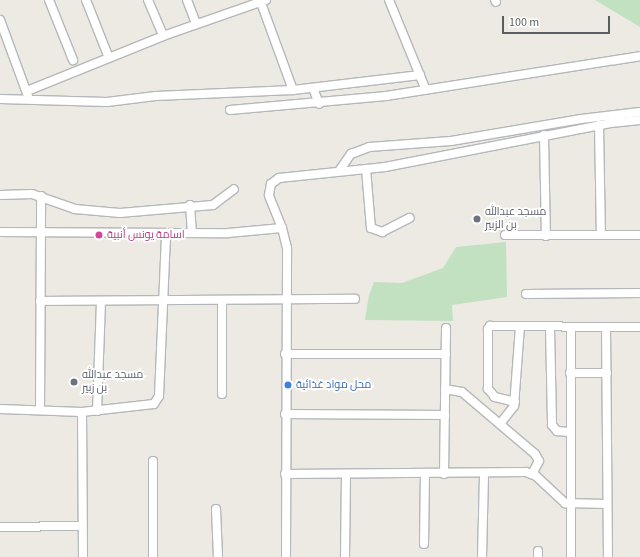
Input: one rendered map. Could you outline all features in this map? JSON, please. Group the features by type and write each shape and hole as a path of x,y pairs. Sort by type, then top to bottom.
{"street":[{"path":"49,0 73,60"},
{"path":"86,0 109,58"},
{"path":"148,0 163,36"},
{"path":"187,0 196,24"},
{"path":"389,0 426,90"},
{"path":"0,99 28,94 163,36 262,1 294,90"},
{"path":"0,20 28,94"},
{"path":"230,110 319,104 426,90 640,56"},
{"path":"28,94 96,102 162,95 294,90 420,75"},
{"path":"313,88 319,104"},
{"path":"339,171 351,154 369,147 451,142 581,119 640,112"},
{"path":"286,557 284,300 287,248 282,228 269,195 273,182 279,178 366,169 599,125 640,120"},
{"path":"599,125 601,235"},
{"path":"544,135 546,236"},
{"path":"366,169 371,228 382,232 410,218"},
{"path":"0,195 22,193 41,196 75,209 107,213 190,205 213,205 234,189"},
{"path":"40,410 41,196"},
{"path":"190,205 192,233"},
{"path":"0,232 242,233 282,228"},
{"path":"0,409 82,412 148,407 158,401 166,233"},
{"path":"505,235 640,235"},
{"path":"526,294 640,293"},
{"path":"40,301 355,299"},
{"path":"222,300 222,394"},
{"path":"97,411 101,301"},
{"path":"515,402 495,397 488,389 488,329 492,326 640,327"},
{"path":"500,424 513,409 515,402 520,326"},
{"path":"550,327 552,425 557,431 569,432"},
{"path":"571,327 569,432 571,557"},
{"path":"606,327 608,557"},
{"path":"444,474 446,328"},
{"path":"285,354 446,354"},
{"path":"570,373 607,373"},
{"path":"445,389 462,392 538,457 538,464 532,474"},
{"path":"82,412 83,557"},
{"path":"285,414 445,415"},
{"path":"153,461 153,557"},
{"path":"285,474 444,474 520,471 532,474 560,501 571,504 607,504"},
{"path":"482,557 484,473"},
{"path":"345,557 346,474"},
{"path":"424,544 425,474"},
{"path":"216,509 218,557"},
{"path":"0,527 82,526"}],"green space":[{"path":"595,0 640,0 640,27"},
{"path":"506,242 507,297 452,305 453,321 365,320 369,295 374,282 402,283 443,268 456,247"}],"place":[{"name":"مسجد عبدالله بن الزبير","path":"477,219"},
{"name":"اسامة يونس أنبية","path":"99,235"},
{"name":"مسجد عبدالله بن زبير","path":"74,382"},
{"name":"محل مواد غذائية","path":"288,385"}]}
